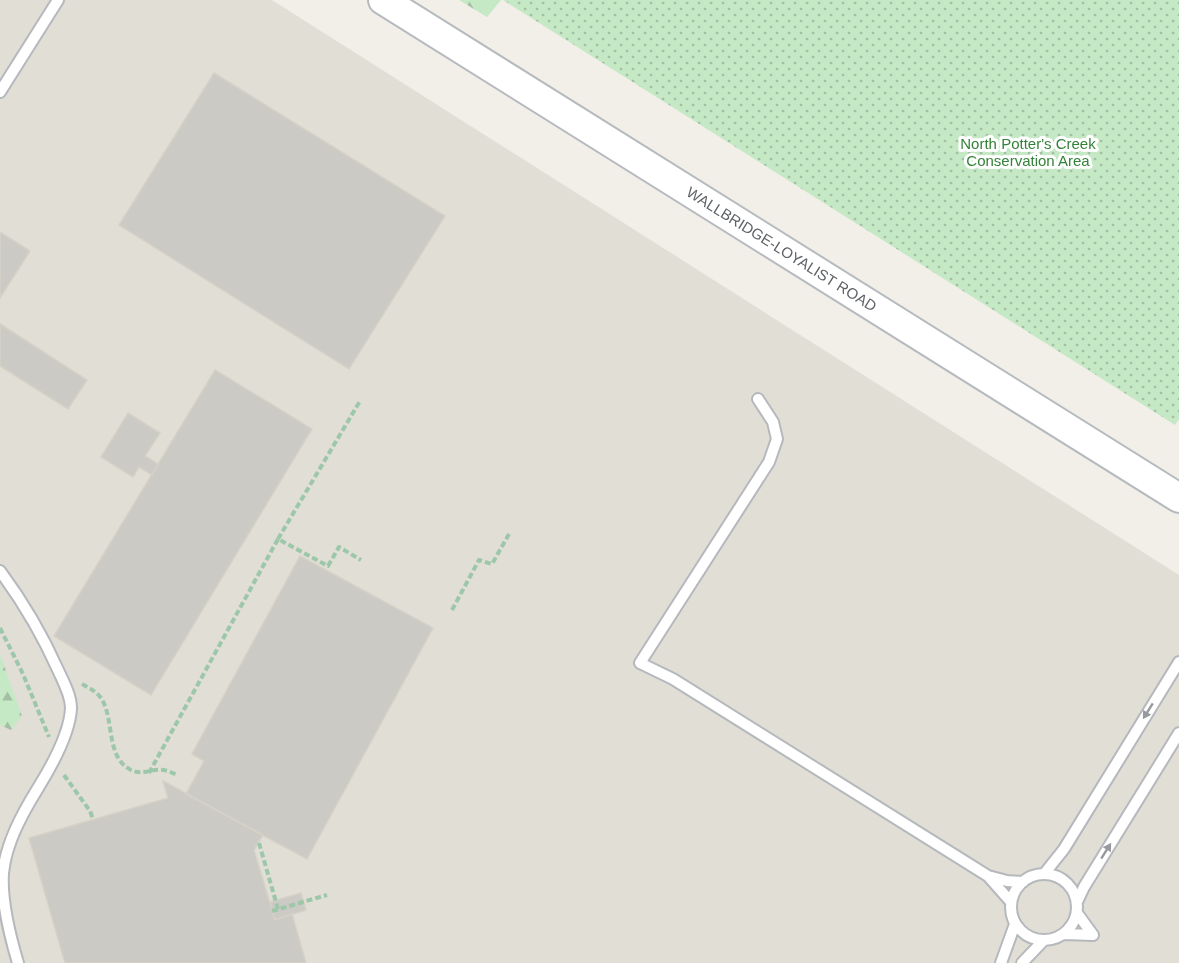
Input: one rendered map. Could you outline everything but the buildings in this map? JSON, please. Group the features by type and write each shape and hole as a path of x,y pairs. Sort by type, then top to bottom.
{"main road":[{"name":"WALLBRIDGE-LOYALIST ROAD","path":"383,0 1179,498"}],"lane":[{"path":"0,92 58,0"},
{"path":"758,399 773,422 777,439 769,462 640,663 673,679 988,876 1011,902"},
{"path":"0,571 21,599 67,689 71,707 68,726 50,768 13,834 6,855 3,874 5,901 18,963"},
{"path":"1044,874 1064,849 1179,662"},
{"path":"1064,934 1093,935 1077,908 1073,891 1065,882 1055,876 1044,874 1032,876 1015,891 1011,902 1011,914 1022,933 1032,939 1043,941 1064,934 1072,925 1077,908 1084,887 1179,733"},
{"path":"988,876 1006,881 1023,882"},
{"path":"1001,963 1015,924"},
{"path":"1022,963 1043,941"}],"path":[{"path":"149,772 278,539 360,401"},
{"path":"452,610 479,560 492,564 509,534"},
{"path":"278,539 328,566 339,547 362,560"},
{"path":"0,628 23,674 66,778 90,811 93,819"},
{"path":"58,670 93,690 100,697 105,707 117,754 130,770 140,773 166,770 177,775"},
{"path":"259,843 278,909"},
{"path":"272,911 327,895"}],"shaded area":[{"path":"0,0 272,0 1179,575 1179,963 0,963"}],"green space":[{"path":"459,0 501,0 487,17"},
{"name":"North Potter's Creek Conservation Area","path":"503,0 1179,0 1179,419 1175,425"},
{"path":"0,654 22,716 11,730 0,725"}]}
